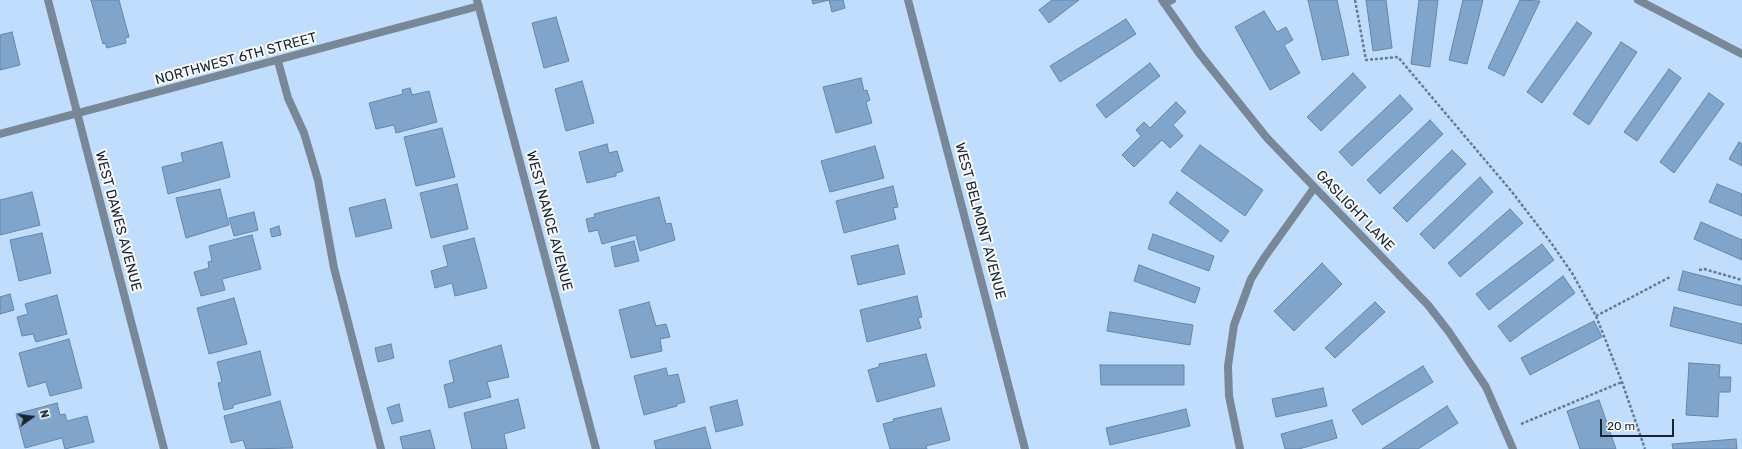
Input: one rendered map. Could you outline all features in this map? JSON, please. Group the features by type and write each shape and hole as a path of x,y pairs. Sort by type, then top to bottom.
{"street":[{"name":"WEST DAWES AVENUE","path":"48,0 164,449"},
{"name":"WEST BELMONT AVENUE","path":"908,0 1025,449"},
{"path":"1638,0 1742,54"},
{"name":"GASLIGHT LANE","path":"1166,1 1199,53 1238,104 1267,138 1428,305 1449,332 1486,387 1513,449"},
{"name":"NORTHWEST 6TH STREET","path":"0,134 278,61 478,3"},
{"name":"WEST NANCE AVENUE","path":"478,3 596,449"},
{"path":"278,61 288,98 304,133 318,180 334,268 381,449"},
{"path":"1240,449 1229,396 1228,366 1234,325 1251,279 1264,258 1314,188"}],"path":[{"path":"1355,0 1366,60 1398,57 1512,192 1572,272 1596,316 1622,382 1645,449"},
{"path":"1698,270 1704,269 1742,280"},
{"path":"1596,316 1670,277"},
{"path":"1506,430 1622,382"}],"building":[{"path":"91,0 119,0 129,37 125,38 126,43 107,48 105,43 103,44"},
{"path":"812,0 829,0 813,4"},
{"path":"829,0 843,0 845,8 832,12"},
{"path":"1052,0 1079,0 1049,23 1039,10"},
{"path":"1308,0 1337,0 1349,55 1322,60"},
{"path":"1366,0 1386,0 1392,48 1373,51"},
{"path":"1419,0 1438,0 1430,67 1411,64"},
{"path":"1463,0 1483,0 1467,64 1449,60"},
{"path":"1520,0 1540,1 1504,76 1488,68"},
{"path":"1264,11 1277,32 1286,27 1293,40 1284,45 1300,73 1270,90 1235,27"},
{"path":"556,17 569,61 544,68 532,23"},
{"path":"1126,19 1136,34 1060,82 1050,66"},
{"path":"1577,22 1592,33 1542,103 1527,92"},
{"path":"12,32 20,65 0,70 0,35"},
{"path":"1621,42 1637,52 1589,125 1573,114"},
{"path":"1150,63 1160,76 1106,118 1096,105"},
{"path":"1669,69 1681,78 1637,141 1624,132"},
{"path":"1353,73 1366,87 1321,131 1307,117"},
{"path":"861,78 864,91 867,90 870,100 866,102 872,123 836,133 823,87"},
{"path":"582,81 594,123 566,131 555,89"},
{"path":"410,88 412,95 429,91 437,122 396,133 394,125 376,129 369,103 403,94 402,90"},
{"path":"1709,93 1724,104 1674,173 1660,162"},
{"path":"1400,95 1413,109 1352,166 1339,152"},
{"path":"1176,102 1186,112 1173,125 1183,136 1170,148 1162,140 1134,167 1122,155 1141,136 1136,130 1144,122 1150,128"},
{"path":"1430,120 1443,134 1380,194 1367,180"},
{"path":"442,128 455,177 416,186 404,137"},
{"path":"222,142 230,177 168,194 162,167 183,162 181,153"},
{"path":"1739,142 1742,144 1742,166 1729,159"},
{"path":"607,144 609,153 617,151 623,171 616,173 616,176 587,183 579,152"},
{"path":"1200,145 1263,190 1245,216 1181,171"},
{"path":"875,146 884,178 830,192 821,161"},
{"path":"1452,150 1466,164 1407,222 1393,208"},
{"path":"1480,177 1493,192 1434,249 1420,234"},
{"path":"457,184 468,229 431,238 420,193"},
{"path":"1717,184 1742,194 1742,216 1709,202"},
{"path":"893,186 898,207 893,208 896,219 844,233 836,201"},
{"path":"220,189 229,225 186,238 176,198"},
{"path":"32,192 40,225 0,235 0,200"},
{"path":"1177,192 1229,231 1221,242 1169,203"},
{"path":"659,197 666,224 671,223 675,240 640,251 636,235 602,244 598,230 589,232 586,219 595,217 594,214"},
{"path":"385,199 392,228 356,237 349,208"},
{"path":"1510,209 1523,223 1460,277 1448,263"},
{"path":"254,212 258,230 234,236 229,218"},
{"path":"1701,222 1742,240 1742,260 1694,239"},
{"path":"279,226 281,235 272,237 270,229"},
{"path":"42,233 51,273 19,281 10,240"},
{"path":"1153,234 1214,256 1209,271 1148,249"},
{"path":"252,235 261,269 222,279 225,290 201,296 194,272 209,268 208,262 212,261 209,246"},
{"path":"474,238 487,288 455,296 452,283 435,288 431,271 448,266 443,246"},
{"path":"634,241 639,261 615,267 611,247"},
{"path":"1542,244 1554,260 1489,310 1476,294"},
{"path":"898,245 905,274 858,285 851,256"},
{"path":"1322,263 1342,284 1294,331 1274,311"},
{"path":"1139,265 1200,288 1195,303 1134,281"},
{"path":"1683,271 1742,286 1742,306 1678,290"},
{"path":"1563,276 1575,293 1510,342 1498,326"},
{"path":"10,294 14,310 0,314 0,297"},
{"path":"57,295 67,334 36,342 33,334 22,336 17,317 28,314 25,304"},
{"path":"917,296 922,317 918,318 921,328 867,342 860,310"},
{"path":"234,298 247,344 209,354 197,308"},
{"path":"649,302 656,326 666,324 670,337 660,339 662,351 631,358 619,310"},
{"path":"1375,302 1385,312 1335,358 1325,348"},
{"path":"1674,307 1742,324 1742,344 1670,326"},
{"path":"1110,312 1193,325 1190,345 1107,331"},
{"path":"1594,321 1602,337 1530,375 1521,358"},
{"path":"69,339 82,388 50,396 46,382 28,387 19,353"},
{"path":"391,344 394,358 378,362 375,348"},
{"path":"501,345 509,377 487,382 491,397 449,408 444,385 454,382 449,361"},
{"path":"260,351 271,395 233,405 233,408 224,410 218,383 222,382 217,362"},
{"path":"926,354 935,386 877,402 868,370 879,367 879,364"},
{"path":"1689,363 1720,365 1719,377 1731,377 1730,392 1719,392 1718,417 1686,415"},
{"path":"1100,365 1184,365 1184,385 1101,385"},
{"path":"1423,366 1433,382 1362,425 1352,410"},
{"path":"666,368 668,376 678,374 685,402 677,404 677,406 644,415 634,376"},
{"path":"1323,388 1327,406 1276,417 1272,399"},
{"path":"518,399 525,428 504,434 507,449 472,449 464,413"},
{"path":"737,400 743,425 716,432 710,407"},
{"path":"1599,400 1616,449 1580,449 1567,411"},
{"path":"280,401 293,448 246,449 243,440 231,443 224,416"},
{"path":"57,403 60,415 65,414 67,421 87,416 94,442 65,449 62,438 25,448 16,414"},
{"path":"399,404 403,421 392,424 387,408"},
{"path":"1447,406 1458,423 1418,449 1382,449"},
{"path":"941,408 950,440 926,446 927,449 890,449 883,424 894,421 893,419"},
{"path":"1186,409 1190,426 1110,445 1106,428"},
{"path":"1332,420 1337,438 1299,449 1285,449 1281,434"},
{"path":"705,427 711,449 656,449 654,441"},
{"path":"430,430 435,449 403,449 400,437"},
{"path":"1736,439 1737,449 1673,449 1672,444"}]}
